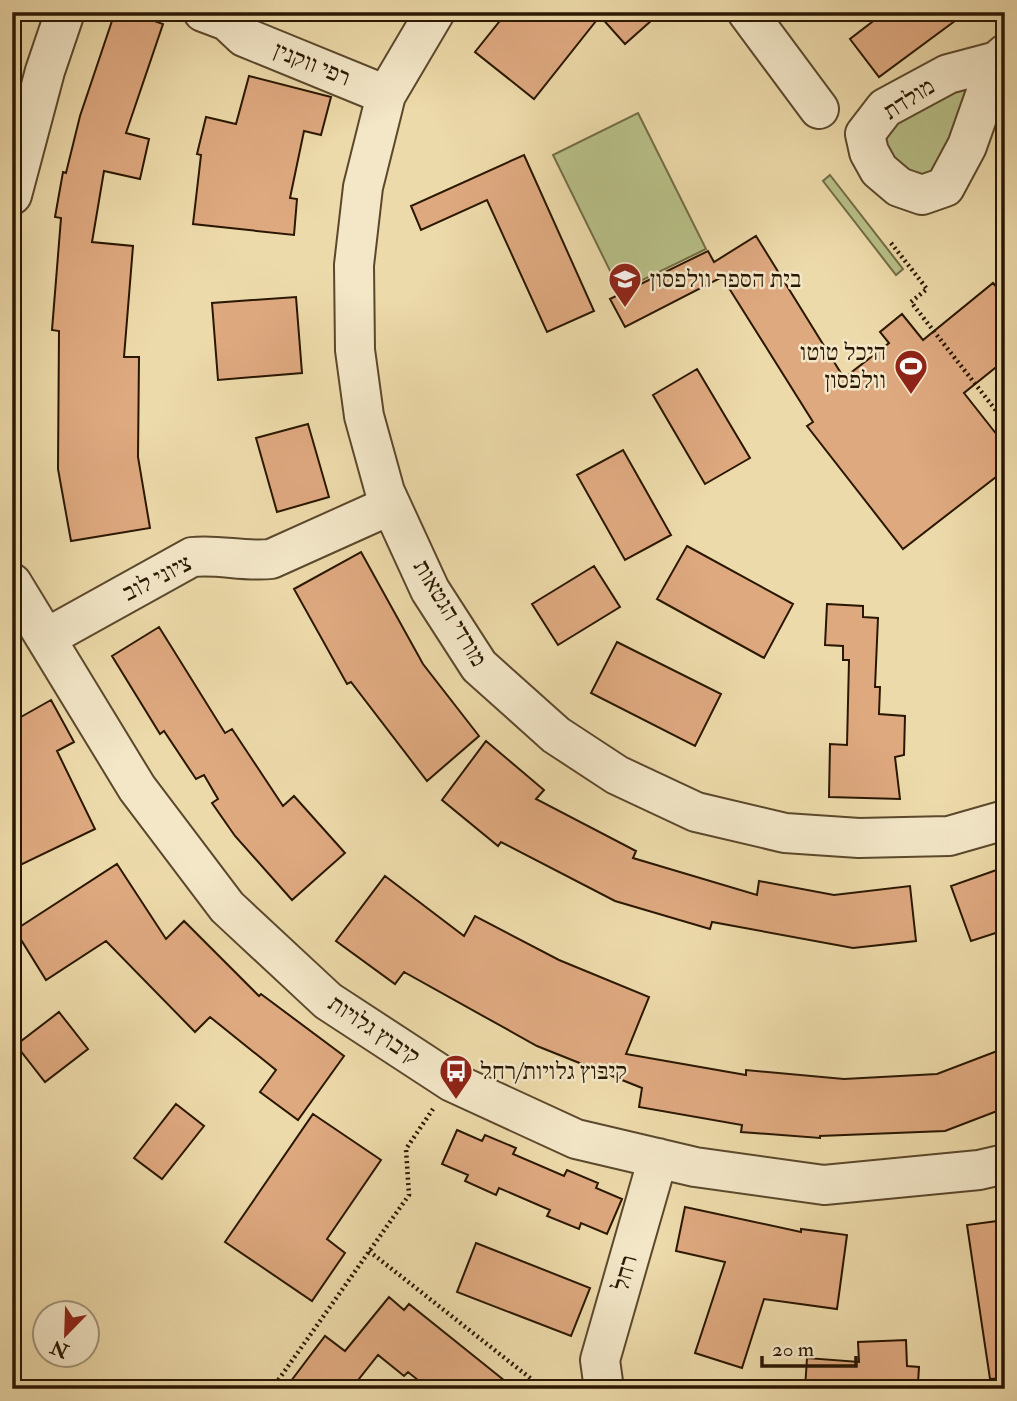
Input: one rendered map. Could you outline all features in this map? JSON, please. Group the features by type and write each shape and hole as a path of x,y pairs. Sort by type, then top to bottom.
{"street":[{"path":"12,195 45,71 65,12"},
{"name":"רפי ווקנין","path":"203,12 227,21 244,37 386,95"},
{"name":"מורדי הגטאות","path":"435,12 386,95 363,187 354,265 355,350 364,416 385,492 430,590 479,666 556,735 617,775 696,812 785,832 907,838 949,835 1005,820"},
{"path":"747,12 819,109"},
{"name":"ציוני לוב","path":"46,638 192,557 214,555 253,561 271,559 391,505"},
{"name":"קיבוץ גלויות","path":"12,583 137,788 227,907 328,1001 452,1082 576,1139 695,1167 824,1185 979,1170 1005,1164"},
{"name":"רחל","path":"604,1389 600,1360 658,1158"}],"path":[{"path":"891,243 927,289 911,302 1005,422"},
{"path":"272,1389 409,1195 407,1149 452,1082"},
{"path":"369,1251 544,1389"}],"green space":[{"path":"997,61 945,187 879,170 885,108"},
{"path":"638,113 706,249 620,291 553,155"},
{"path":"830,175 903,269 896,275 823,181"}],"building":[{"path":"115,12 129,12 163,24 126,133 149,139 140,179 104,171 92,242 133,246 124,357 139,357 138,457 150,528 71,541 58,469 59,331 52,330 61,218 55,217 63,172 66,173 80,116"},
{"path":"507,12 661,12 625,44 600,16 534,99 475,52"},
{"path":"885,12 967,12 879,77 850,39"},
{"path":"249,76 331,97 321,135 304,131 290,198 297,199 294,235 193,224 201,155 197,154 206,117 236,124"},
{"path":"524,155 594,311 547,332 487,200 421,230 411,206"},
{"path":"756,236 844,378 889,343 880,332 902,314 923,340 993,283 1005,297 1005,360 964,393 1005,445 1005,470 903,549 807,426 813,422 722,277 625,327 610,299 708,251 714,262"},
{"path":"296,297 302,373 218,380 212,303"},
{"path":"697,369 750,458 705,484 653,395"},
{"path":"308,424 329,497 277,512 256,438"},
{"path":"623,450 671,535 625,560 577,475"},
{"path":"687,546 793,604 764,658 657,599"},
{"path":"361,552 423,664 479,736 427,781 351,682 347,684 294,589"},
{"path":"594,566 620,607 558,645 532,604"},
{"path":"827,604 863,606 863,617 878,618 875,687 880,687 879,714 905,716 904,755 895,757 900,799 829,797 830,744 847,745 849,660 843,660 843,646 825,645"},
{"path":"159,627 225,733 232,729 283,806 294,796 345,853 292,900 235,836 212,803 218,799 204,775 196,779 164,731 160,734 112,656"},
{"path":"617,642 721,694 695,746 591,693"},
{"path":"51,700 74,742 57,751 95,829 12,869 12,722"},
{"path":"486,741 544,790 536,799 636,851 633,858 757,895 759,881 834,895 910,886 916,941 853,948 712,922 710,929 615,901 501,842 498,846 442,800"},
{"path":"117,864 166,939 184,921 259,996 261,994 344,1056 298,1120 260,1092 276,1070 210,1017 195,1032 106,941 46,980 15,930"},
{"path":"1005,867 1005,930 971,941 951,886"},
{"path":"385,876 464,936 475,916 559,960 649,997 626,1054 746,1075 746,1070 844,1079 937,1074 1005,1048 1005,1108 945,1131 820,1138 741,1132 742,1125 639,1107 642,1088 537,1046 404,972 395,984 336,941"},
{"path":"59,1012 88,1049 45,1082 16,1045"},
{"path":"176,1104 204,1126 162,1179 134,1158"},
{"path":"313,1114 381,1160 327,1239 345,1253 312,1301 225,1242"},
{"path":"457,1130 482,1141 485,1135 516,1148 513,1154 564,1176 567,1170 598,1183 596,1188 622,1199 607,1234 581,1223 579,1229 547,1216 550,1210 499,1188 496,1195 465,1181 468,1175 442,1164"},
{"path":"685,1207 801,1232 801,1229 847,1235 837,1309 764,1299 742,1368 695,1353 725,1262 676,1251"},
{"path":"1005,1220 1005,1378 990,1379 967,1225"},
{"path":"476,1243 590,1288 571,1336 457,1292"},
{"path":"389,1297 404,1310 409,1304 515,1389 429,1389 408,1372 404,1376 378,1355 351,1389 285,1389 325,1336 345,1351"},
{"path":"906,1340 907,1366 919,1367 918,1383 849,1386 849,1389 805,1389 807,1358 859,1362 858,1342"}],"place":[{"name":"בית הספר וולפסון","path":"625,309"},
{"name":"היכל טוטו וולפסון","path":"911,396"},
{"name":"קיבוץ גלויות/רחל","path":"456,1101"}]}
